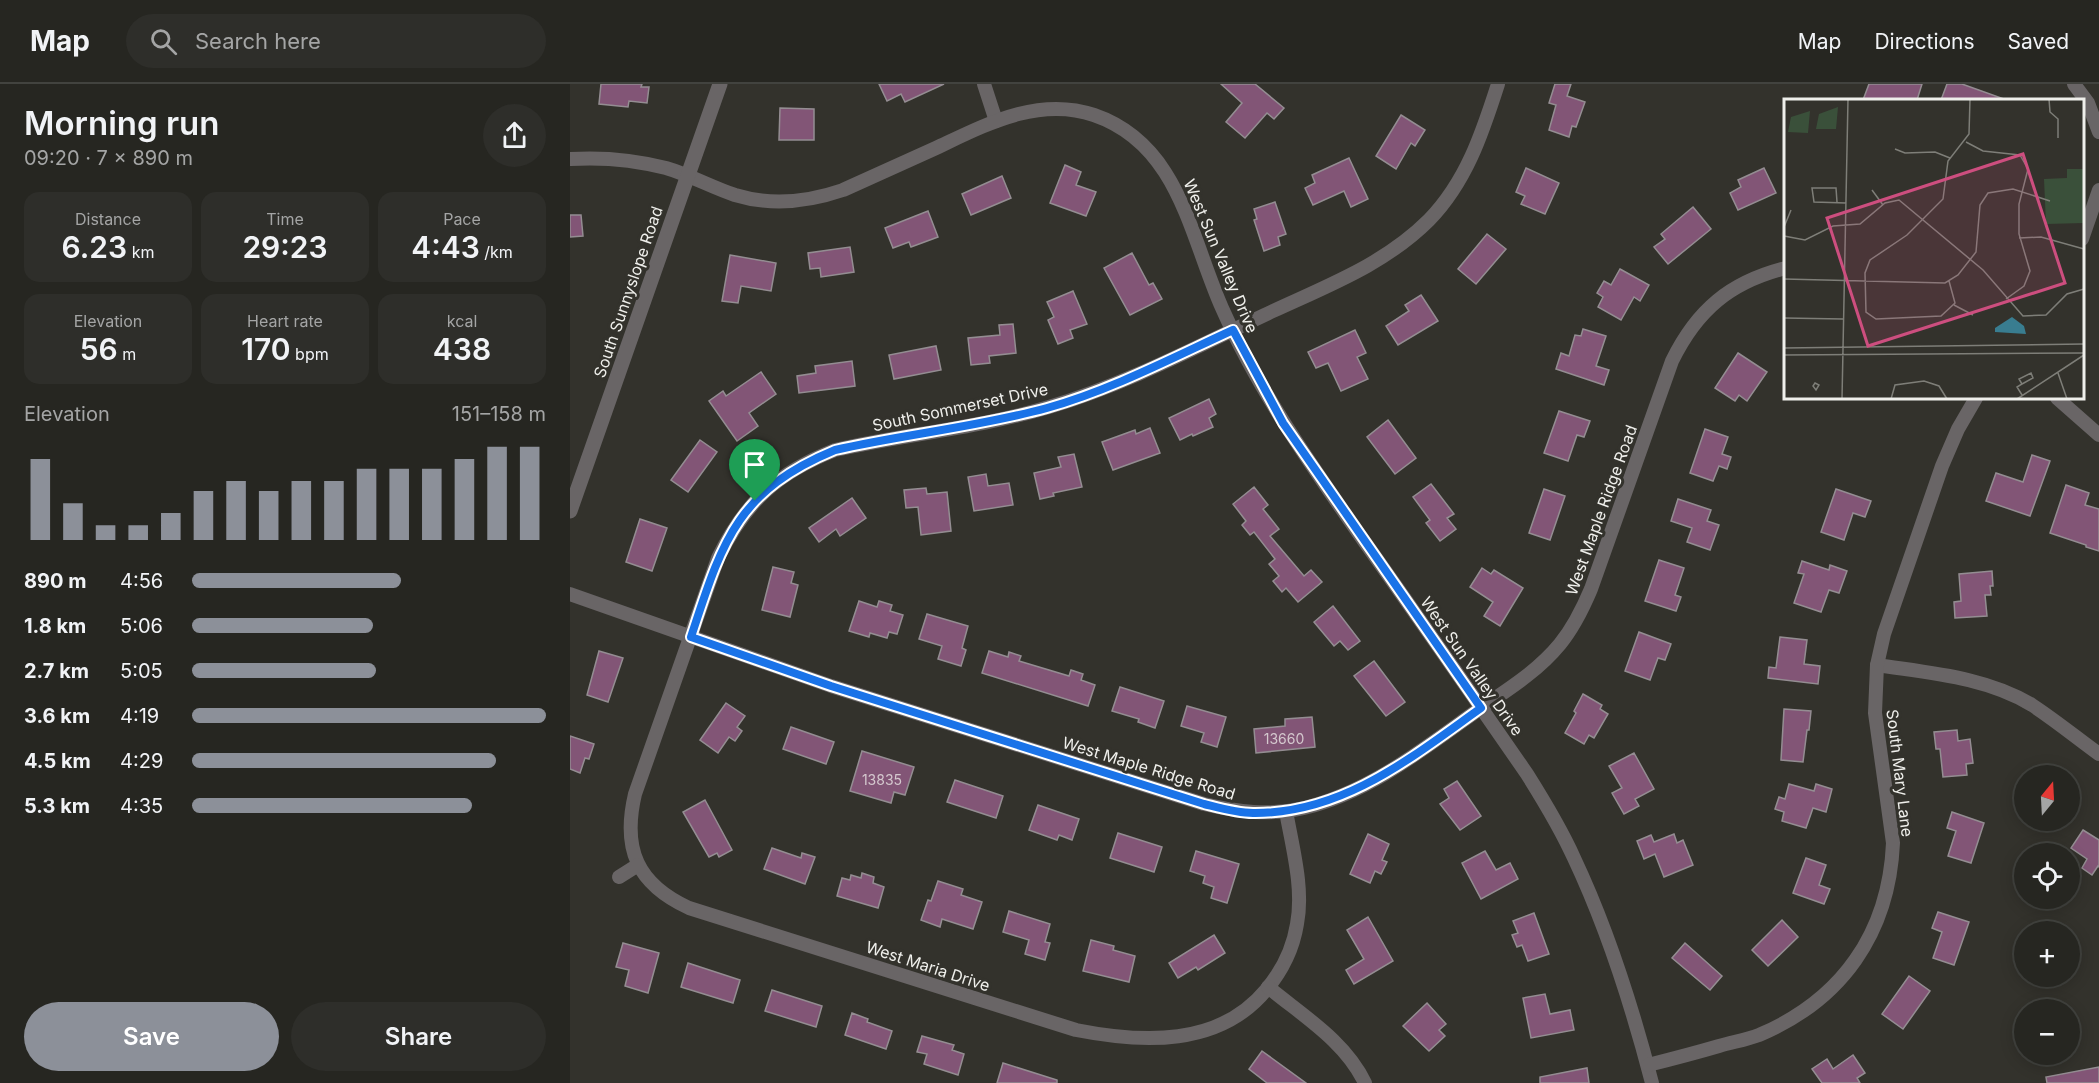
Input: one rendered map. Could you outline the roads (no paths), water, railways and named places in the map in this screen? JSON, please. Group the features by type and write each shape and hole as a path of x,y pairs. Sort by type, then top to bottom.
{"street":[{"name":"South Sunnyslope Road","path":"570,511 720,84"},
{"path":"984,84 996,121"},
{"name":"South Sommerset Drive","path":"691,637 718,558 729,536 744,513 781,477 809,460 835,450 1010,417 1098,390 1362,270 1408,240 1430,219 1447,198 1465,171 1479,142 1498,84"},
{"path":"2076,85 2088,103 2099,132"},
{"name":"West Sun Valley Drive","path":"570,159 599,158 645,163 688,176 735,195 789,202 843,190 996,121 1029,111 1068,109 1096,116 1119,127 1142,143 1164,168 1175,188 1208,274 1233,330 1283,423 1527,774 1574,856 1616,957 1653,1083"},
{"path":"2084,233 2099,190"},
{"name":"West Maple Ridge Road","path":"570,594 831,686 1204,804 1253,813 1286,811 1322,803 1362,787 1388,773 1539,666 1564,638 1583,608 1672,361 1686,334 1711,305 1732,289 1761,275 1784,268"},
{"name":"South Mary Lane","path":"1648,1065 1756,1036 1778,1026 1805,1011 1834,987 1863,949 1883,906 1892,864 1892,822 1875,713 1877,665 1884,634 1942,466 1958,429 1975,399"},
{"path":"2058,399 2099,435"},
{"name":"West Maria Drive","path":"691,637 631,811 632,850 648,880 661,892 689,908 1064,1026 1099,1035 1152,1039 1192,1035 1223,1024 1246,1010 1278,975 1290,951 1298,923 1297,887 1286,811"},
{"path":"1877,665 1959,678 1992,687 2032,705 2099,754"},
{"path":"619,877 638,865"},
{"path":"1268,987 1343,1048 1357,1066 1365,1083"}]}
